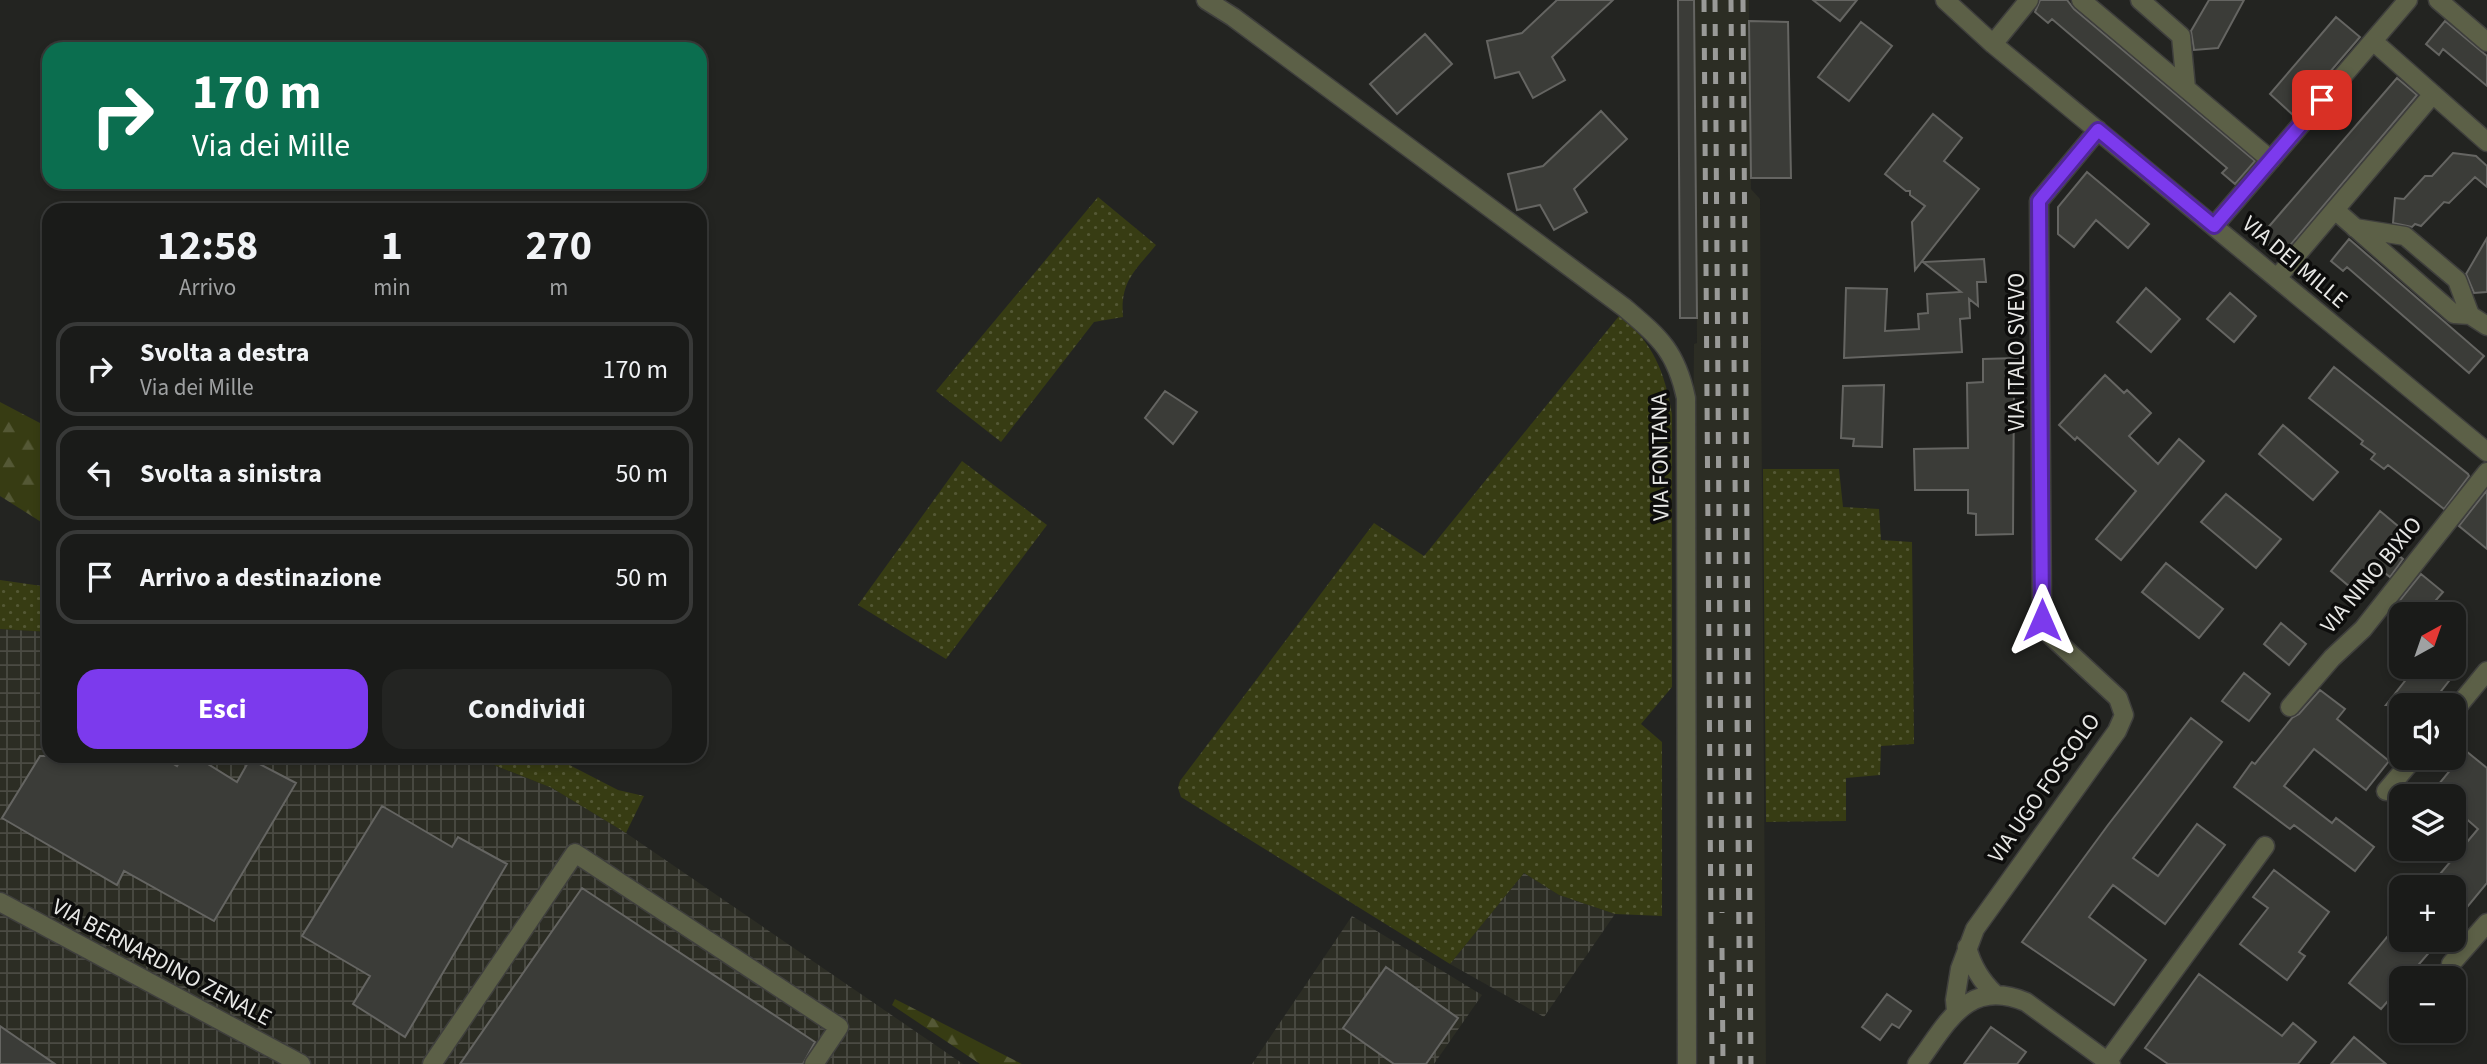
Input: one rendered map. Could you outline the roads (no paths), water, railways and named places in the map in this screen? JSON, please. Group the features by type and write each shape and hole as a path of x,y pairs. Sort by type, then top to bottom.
{"street":[{"name":"VIA FONTANA","path":"1206,0 1233,17 1625,308 1668,348 1680,372 1686,398 1687,1064"},
{"path":"1993,44 2029,0"},
{"path":"2081,0 2271,160"},
{"path":"2140,0 2181,36 2186,88"},
{"path":"2214,226 2408,0"},
{"path":"2438,0 2487,42"},
{"name":"VIA DEI MILLE","path":"1945,1 1993,44 2487,452"},
{"path":"2373,41 2487,142"},
{"path":"2277,278 2433,94"},
{"name":"VIA ITALO SVEVO","path":"2042,595 2039,201 2098,130"},
{"path":"2334,210 2454,314 2470,315 2487,326"},
{"path":"2355,228 2404,236 2456,280 2470,315"},
{"name":"VIA NINO BIXIO","path":"2290,707 2332,658 2363,629 2487,472"},
{"name":"VIA UGO FOSCOLO","path":"1956,1011 1955,1000 1967,947 1981,919 2117,731 2124,715 2118,698 2048,633 2042,620 2042,595"},
{"path":"2466,696 2487,671"},
{"path":"2386,791 2404,770"},
{"path":"1967,947 1979,974 1995,995 2011,996 2026,1002 2109,1063 2265,846"},
{"path":"432,1064 575,853 839,1027 814,1064"},
{"name":"VIA BERNARDINO ZENALE","path":"0,902 301,1064"},
{"path":"2451,964 2487,923"},
{"name":"VIA UGO FOSCOLO","path":"1917,1064 1956,1011 1969,1000 1995,995"}],"railway":[{"path":"1704,0 1712,1064"},
{"path":"1715,0 1722,913"},
{"path":"1731,0 1740,1064"},
{"path":"1743,0 1751,1064"},
{"path":"1722,948 1723,1064"}]}
